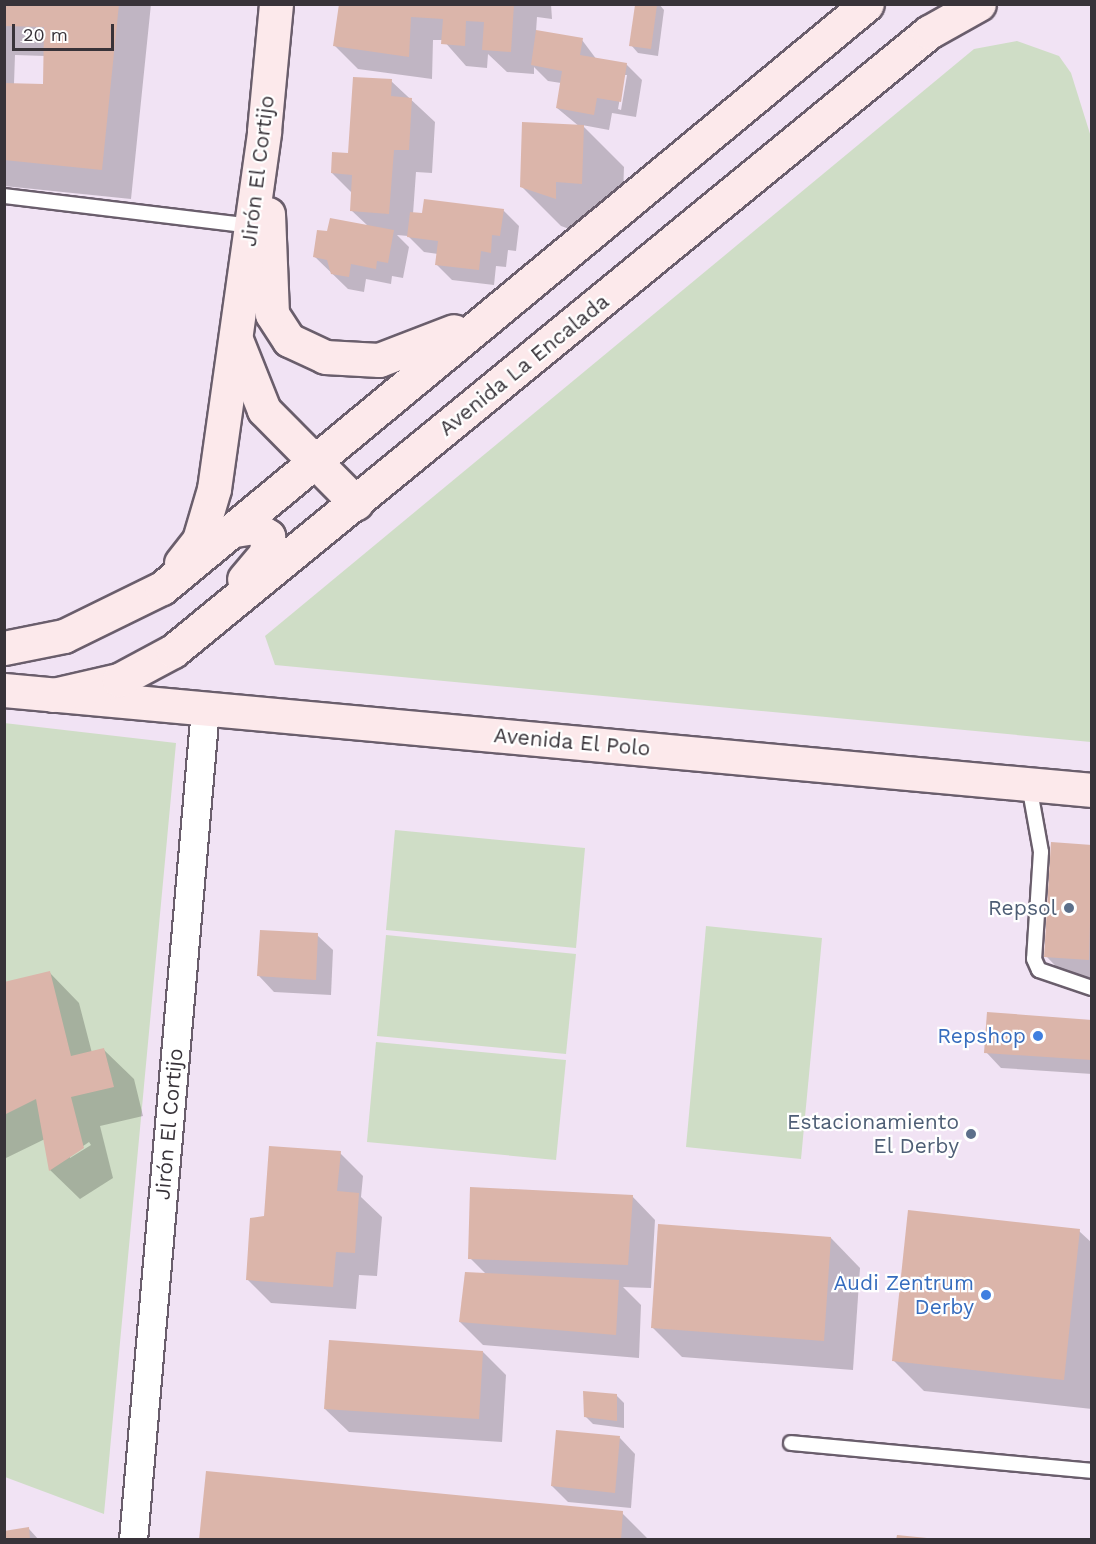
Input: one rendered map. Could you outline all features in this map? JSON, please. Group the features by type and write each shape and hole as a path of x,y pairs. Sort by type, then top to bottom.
{"main road":[{"name":"Jirón El Cortijo","path":"162,588 199,540 208,516 264,131 276,4"},
{"path":"4,648 64,636 162,588 235,530 494,312 867,4"},
{"name":"Avenida La Encalada","path":"53,695 136,673 190,637 929,32 979,4"},
{"path":"264,131 272,314 289,340 325,357 378,360 421,348 494,312"},
{"path":"235,338 264,410 356,503"},
{"path":"190,637 266,553 268,536 261,529 235,530"},
{"name":"Avenida El Polo","path":"4,690 1092,790"}],"street":[{"name":"Jirón El Cortijo","path":"133,1539 206,708"}],"lane":[{"path":"4,196 251,226"},
{"path":"1029,783 1046,852 1039,970 1092,988"},
{"path":"791,1443 1092,1471"}],"green space":[{"path":"1017,41 1059,56 1071,73 1091,137 1091,742 275,665 265,636 974,49"},
{"path":"4,723 176,743 104,1514 5,1477"},
{"path":"395,830 585,848 576,948 386,930"},
{"path":"706,926 822,938 801,1159 686,1147"},
{"path":"386,935 576,954 566,1054 377,1036"},
{"path":"376,1042 566,1060 556,1160 367,1142"}],"building":[{"path":"4,4 119,4 102,170 4,160 4,83 43,84 44,27 4,26"},
{"path":"339,4 514,4 511,52 482,50 484,22 466,21 465,46 441,44 443,19 411,17 409,57 333,46"},
{"path":"635,5 657,5 651,49 629,46"},
{"path":"536,30 583,38 580,55 627,63 621,102 597,98 594,115 556,108 562,71 531,65"},
{"path":"353,77 392,79 391,96 412,98 409,150 394,150 389,214 350,211 352,175 331,173 332,152 348,153"},
{"path":"522,122 584,125 582,184 556,182 556,199 520,187"},
{"path":"424,199 504,209 500,236 492,235 491,253 481,251 479,270 435,265 438,241 407,237 410,212 422,213"},
{"path":"330,218 394,230 388,263 377,261 376,269 351,264 349,277 331,274 327,260 313,257 317,230 327,231"},
{"name":"Repsol","path":"1051,842 1092,845 1089,960 1044,957"},
{"path":"260,930 318,933 316,980 257,976"},
{"path":"50,971 71,1056 104,1048 114,1087 71,1097 84,1148 49,1171 36,1099 4,1115 4,982"},
{"name":"Repshop","path":"987,1012 1092,1020 1092,1060 984,1053"},
{"path":"269,1146 341,1151 337,1191 359,1193 355,1253 336,1252 333,1287 246,1280 250,1218 264,1216"},
{"path":"470,1187 633,1195 628,1265 468,1259"},
{"name":"Audi Zentrum Derby","path":"908,1210 1080,1229 1064,1380 892,1361"},
{"path":"658,1224 831,1237 824,1341 651,1328"},
{"path":"465,1272 619,1280 616,1335 459,1322"},
{"path":"329,1340 483,1351 479,1419 324,1409"},
{"path":"583,1391 617,1394 617,1421 584,1417"},
{"path":"556,1430 620,1436 615,1493 551,1486"},
{"path":"206,1471 623,1511 621,1540 199,1540"},
{"path":"29,1527 30,1540 4,1540 4,1531"},
{"path":"897,1535 927,1538 927,1540 896,1540"}],"place":[{"name":"Repsol","path":"1069,908"},
{"name":"Repshop","path":"1038,1036"},
{"name":"Estacionamiento El Derby","path":"971,1134"},
{"name":"Audi Zentrum Derby","path":"986,1295"}]}
